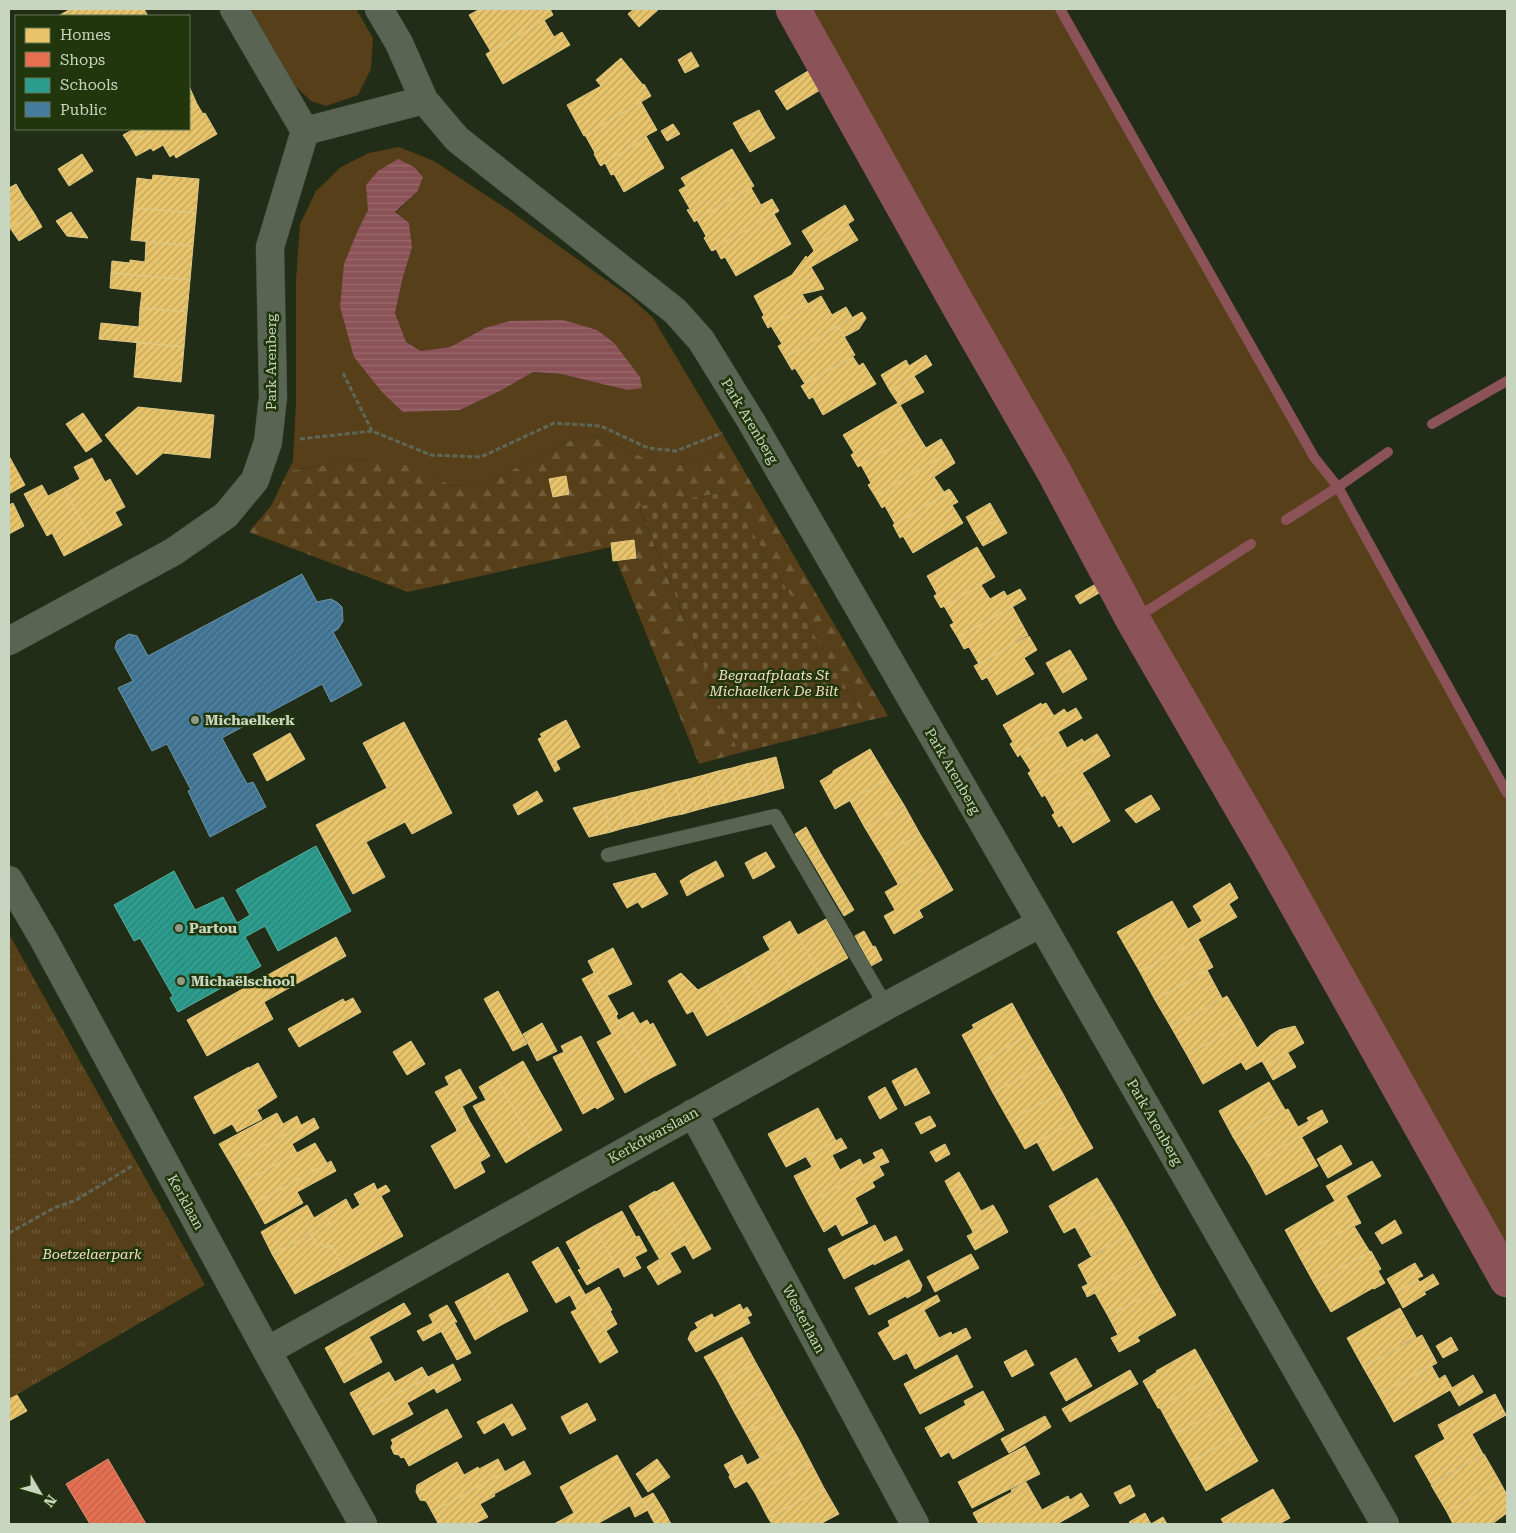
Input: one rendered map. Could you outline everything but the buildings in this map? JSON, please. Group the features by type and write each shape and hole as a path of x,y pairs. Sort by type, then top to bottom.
{"street":[{"path":"234,9 306,130 424,100"},
{"name":"Park Arenberg","path":"379,9 399,43 424,100 457,139 675,311 701,340 751,421 1041,923 1384,1524"},
{"name":"Park Arenberg","path":"9,642 173,552 226,515 255,480 268,442 273,397 270,247 306,130"},
{"name":"Kerklaan","path":"9,880 44,940 363,1524"},
{"name":"Kerkdwarslaan","path":"267,1351 886,1006 1041,923"},
{"name":"Westerlaan","path":"693,1113 915,1524"}],"lane":[{"path":"608,855 775,816 886,1006"}],"path":[{"path":"343,373 372,431"},
{"path":"268,442 372,431 431,455 481,457 554,422 601,426 648,448 676,451 751,421"},
{"path":"9,1233 54,1208 76,1200 158,1150"}],"green space":[{"path":"248,9 356,9 373,38 371,69 358,95 326,106 311,101 294,85"},
{"path":"779,9 1066,9 1276,381 1507,799 1507,1282 1131,627"},
{"path":"399,147 434,161 510,211 630,297 653,318 729,445 683,465 657,465 601,435 573,439 479,487 451,485 392,460 349,461 288,471 293,461 296,401 296,280 300,224 316,191 341,167 369,153","holes":["417,192 395,213 412,248 395,313 405,342 421,351 450,347 485,328 627,390 561,374 533,372 502,390 460,410 347,329 340,307 358,230 368,210"]},
{"path":"601,435 657,465 683,465 729,445 888,716 866,721 728,492 639,507 739,753 699,764 611,547 408,592 249,532 271,506 288,471 349,461 392,459 451,485 479,487 573,439"},
{"name":"Begraafplaats St Michaelkerk De Bilt","path":"728,492 866,721 739,753 639,506"},
{"name":"Boetzelaerpark","path":"9,934 205,1285 9,1399"}],"shaded area":[{"path":"398,159 414,167 423,177 417,192 395,212 409,223 412,248 395,313 406,342 421,351 450,347 485,328 510,321 563,320 597,330 614,343 640,377 642,388 627,390 561,374 533,372 502,390 460,410 403,412 382,392 354,357 340,307 344,264 368,210 366,185 378,171"}],"waterway":[{"path":"793,9 1053,470 1133,620 1269,855 1507,1280"},
{"path":"1060,9 1314,457 1338,487 1507,793"},
{"path":"1432,424 1507,381"},
{"path":"1286,520 1388,452"},
{"path":"1133,620 1251,544"}],"place":[{"name":"Michaelkerk","path":"195,720"},
{"name":"Partou","path":"179,928"},
{"name":"Michaëlschool","path":"181,981"}]}
